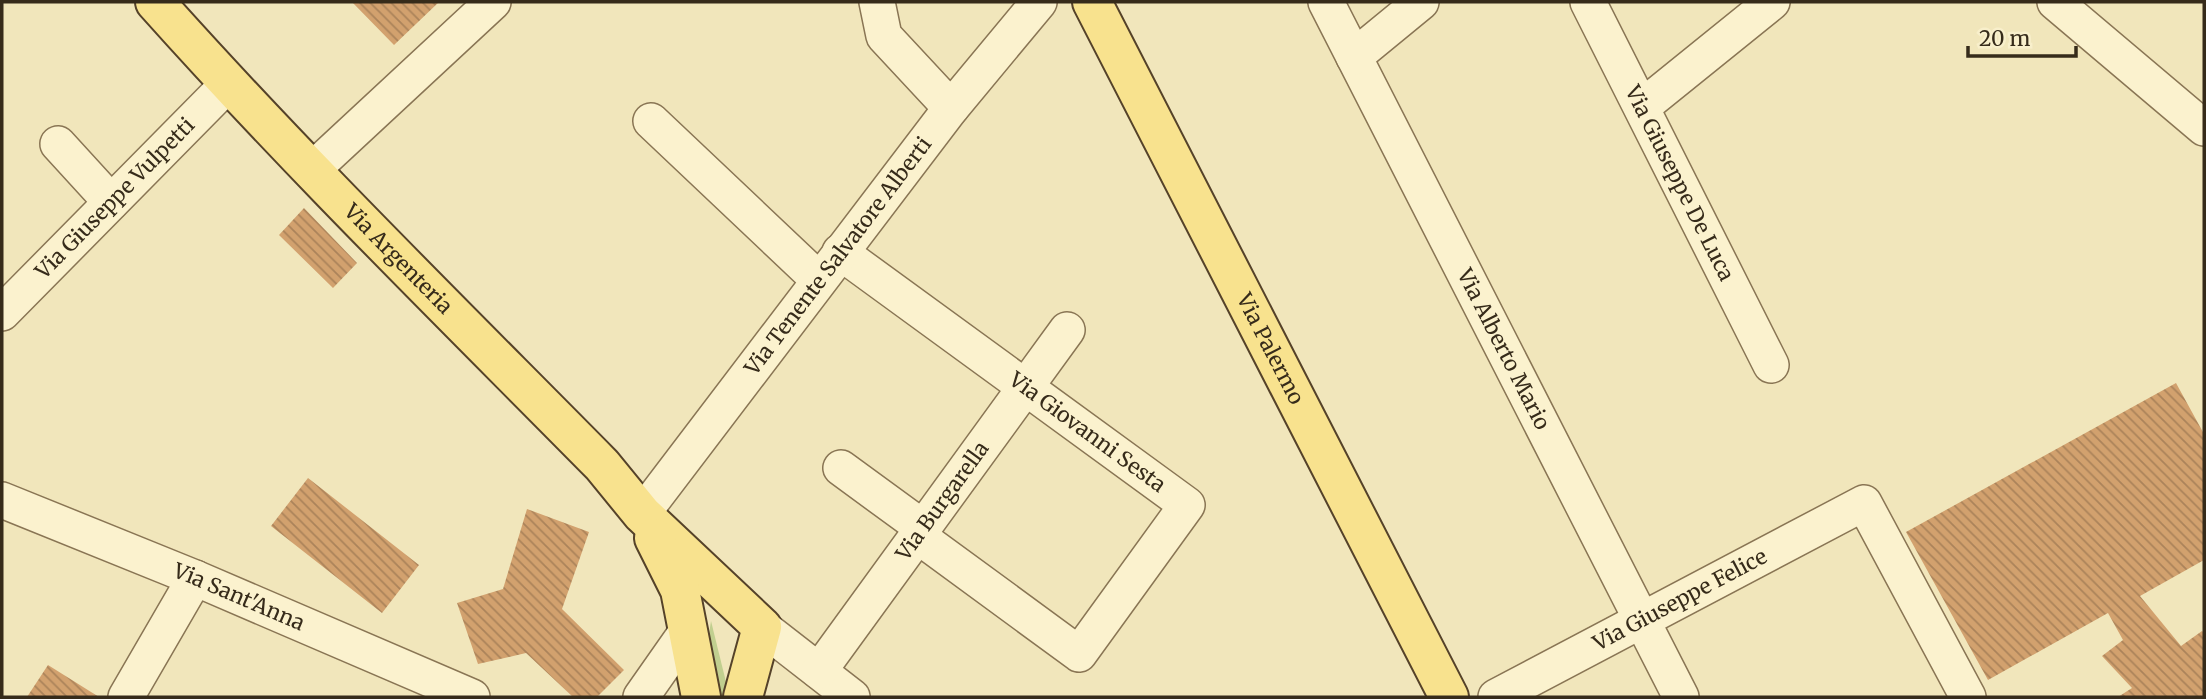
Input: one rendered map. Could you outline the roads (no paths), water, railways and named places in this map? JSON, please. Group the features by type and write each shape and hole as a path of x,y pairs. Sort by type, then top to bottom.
{"main road":[{"name":"Via Argenteria","path":"155,2 312,171 602,464 642,514"},
{"name":"Via Palermo","path":"1092,2 1449,697"},
{"path":"642,514 762,627 743,697"},
{"path":"642,514 680,590 701,697"}],"street":[{"path":"312,171 493,2"},
{"path":"877,2 884,36 951,108"},
{"name":"Via Tenente Salvatore Alberti","path":"642,514 951,108 1039,2"},
{"name":"Via Alberto Mario","path":"1326,2 1681,697"},
{"path":"1354,57 1421,2"},
{"name":"Via Giuseppe De Luca","path":"1588,2 1771,365"},
{"path":"1642,107 1772,2"},
{"path":"2055,2 2204,128"},
{"name":"Via Giuseppe Vulpetti","path":"4,307 229,84"},
{"path":"651,121 819,280"},
{"path":"58,144 111,202"},
{"name":"Via Giovanni Sesta","path":"840,252 1187,505 1079,654 920,532"},
{"name":"Via Burgarella","path":"819,671 1067,330"},
{"path":"841,468 920,532"},
{"name":"Via Sant'Anna","path":"2,500 195,578 472,697"},
{"name":"Via Giuseppe Felice","path":"1496,697 1864,503 1968,697"},
{"path":"126,697 195,578"},
{"path":"762,627 852,697"},
{"path":"641,697 688,630"}]}
